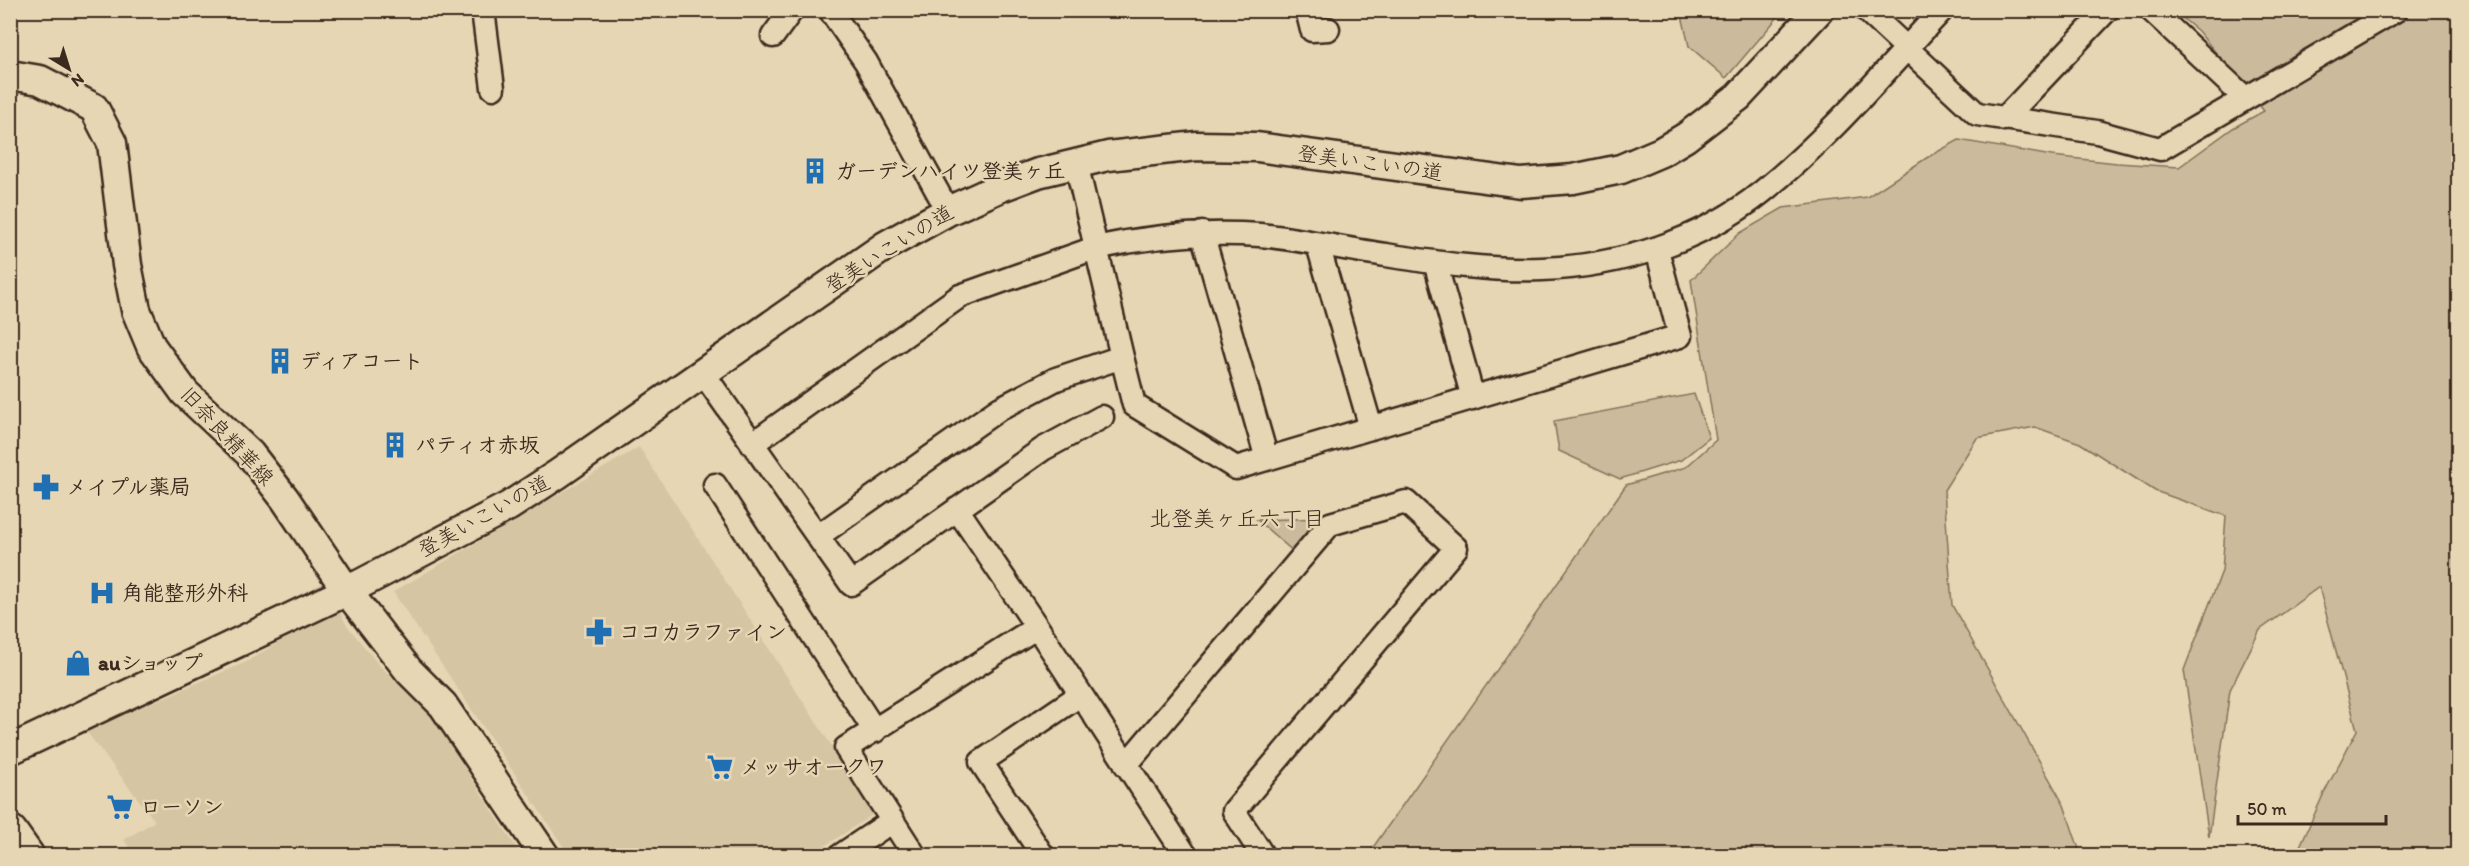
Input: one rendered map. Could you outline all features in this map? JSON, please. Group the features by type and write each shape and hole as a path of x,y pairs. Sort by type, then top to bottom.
{"main road":[{"path":"10,832 27,855"}],"street":[{"path":"483,10 493,88"},
{"path":"774,36 792,10"},
{"path":"830,10 866,62 948,211"},
{"path":"1307,10 1312,30 1328,29"},
{"name":"登美いこいの道","path":"10,750 347,591 525,495 885,246 948,211 1001,187 1076,163 1160,148 1227,146 1257,147 1521,183 1573,179 1621,169 1661,152 1686,137 1738,97 1819,10"},
{"path":"1866,10 1977,114 2097,132 2160,149 2396,10"},
{"path":"752,444 960,296 1095,248 1162,236 1202,233 1261,236 1435,262 1542,269 1590,264 1657,249 1710,225 1761,193 1810,149 1942,10"},
{"path":"2004,119 2107,10"},
{"path":"2151,10 2245,98"},
{"name":"旧奈良精華線","path":"10,75 40,80 94,108 112,143 127,265 136,310 152,346 184,393 250,454 285,499 347,591 410,671 443,705 546,855"},
{"path":"1076,163 1134,405 1236,468 1680,336 1657,249"},
{"path":"1202,233 1268,459"},
{"path":"1318,245 1371,428"},
{"path":"1435,262 1473,398"},
{"path":"818,536 999,409 1056,379 1122,357"},
{"path":"703,373 851,584 1043,449 1102,417"},
{"path":"715,485 875,730"},
{"path":"1126,765 1330,524 1406,502 1456,548 1234,811 1263,855"},
{"path":"957,509 1186,855"},
{"path":"915,855 846,748 1037,627"},
{"path":"1042,855 981,762 1080,695"},
{"path":"840,855 892,821"}],"shaded area":[{"path":"1681,10 1783,11 1726,78 1689,46"},
{"path":"2174,11 2458,11 2458,791 2454,797 2457,855 2296,855 2324,793 2357,730 2319,587 2260,630 2230,690 2209,837 2184,670 2222,571 2226,516 2155,491 2080,443 2035,427 1977,438 1944,490 1952,605 2064,805 2081,855 1367,856 1626,485 1686,467 1716,440 1691,280 1740,233 1783,208 1867,197 1928,157 1959,140 2052,156 2179,167 2233,128 2264,111 2198,31"},
{"path":"1694,394 1709,438 1681,460 1620,479 1559,451 1554,421"},
{"path":"639,447 875,813 811,855 569,855 393,592"},
{"path":"1327,518 1295,553 1257,520"},
{"path":"337,606 346,624 378,664 428,711 521,855 135,855 124,840 155,821 86,731 246,662"}],"place":[{"name":"ガーデンハイツ登美ヶ丘","path":"815,171"},
{"name":"ディアコート","path":"280,361"},
{"name":"パティオ赤坂","path":"395,445"},
{"name":"メイプル薬局","path":"46,487"},
{"name":"角能整形外科","path":"102,593"},
{"name":"ココカラファイン","path":"599,632"},
{"name":"auショップ","path":"78,663"},
{"name":"メッサオークワ","path":"720,767"},
{"name":"ローソン","path":"120,807"}],"district":[{"name":"北登美ヶ丘六丁目","path":"1237,518"}]}
